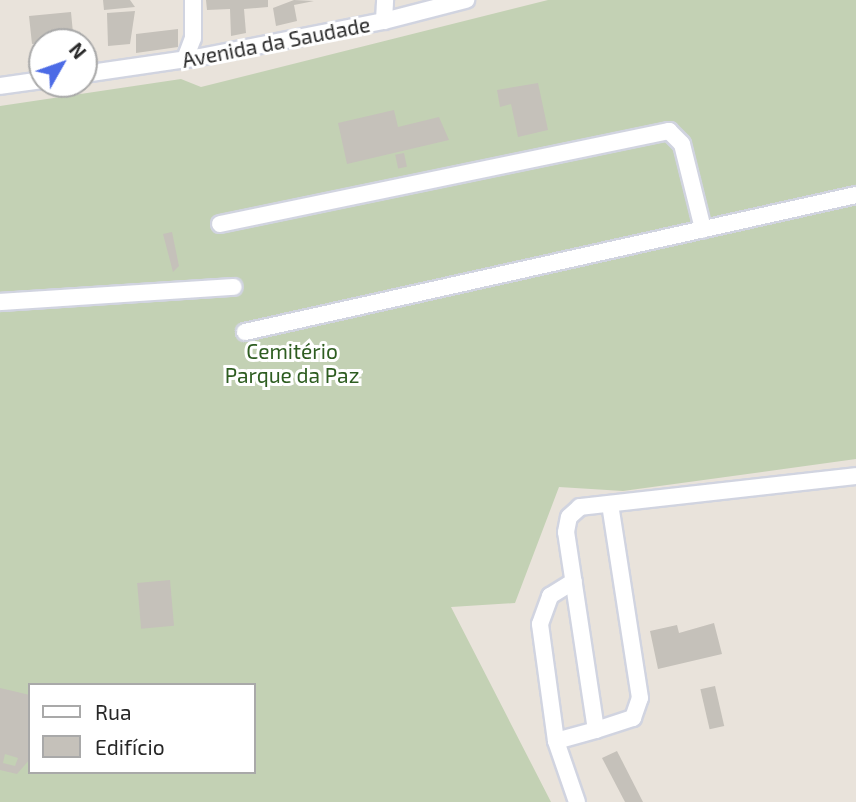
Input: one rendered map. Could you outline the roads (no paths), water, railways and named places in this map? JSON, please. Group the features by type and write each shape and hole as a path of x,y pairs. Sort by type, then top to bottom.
{"street":[{"path":"192,58 193,0"},
{"path":"384,21 385,0"},
{"name":"Avenida da Saudade","path":"98,72 192,58 384,21 466,0"},
{"path":"0,86 28,82"},
{"path":"220,224 669,131 682,144 703,229"},
{"path":"245,332 856,195"},
{"path":"0,302 234,287"},
{"path":"596,730 566,532 569,517 580,507 856,476"},
{"path":"556,741 634,718 640,698 610,504"},
{"path":"574,581 550,596 540,624 556,741 577,802"}],"park label":[{"name":"Cemitério Parque da Paz","path":"292,363"}]}
